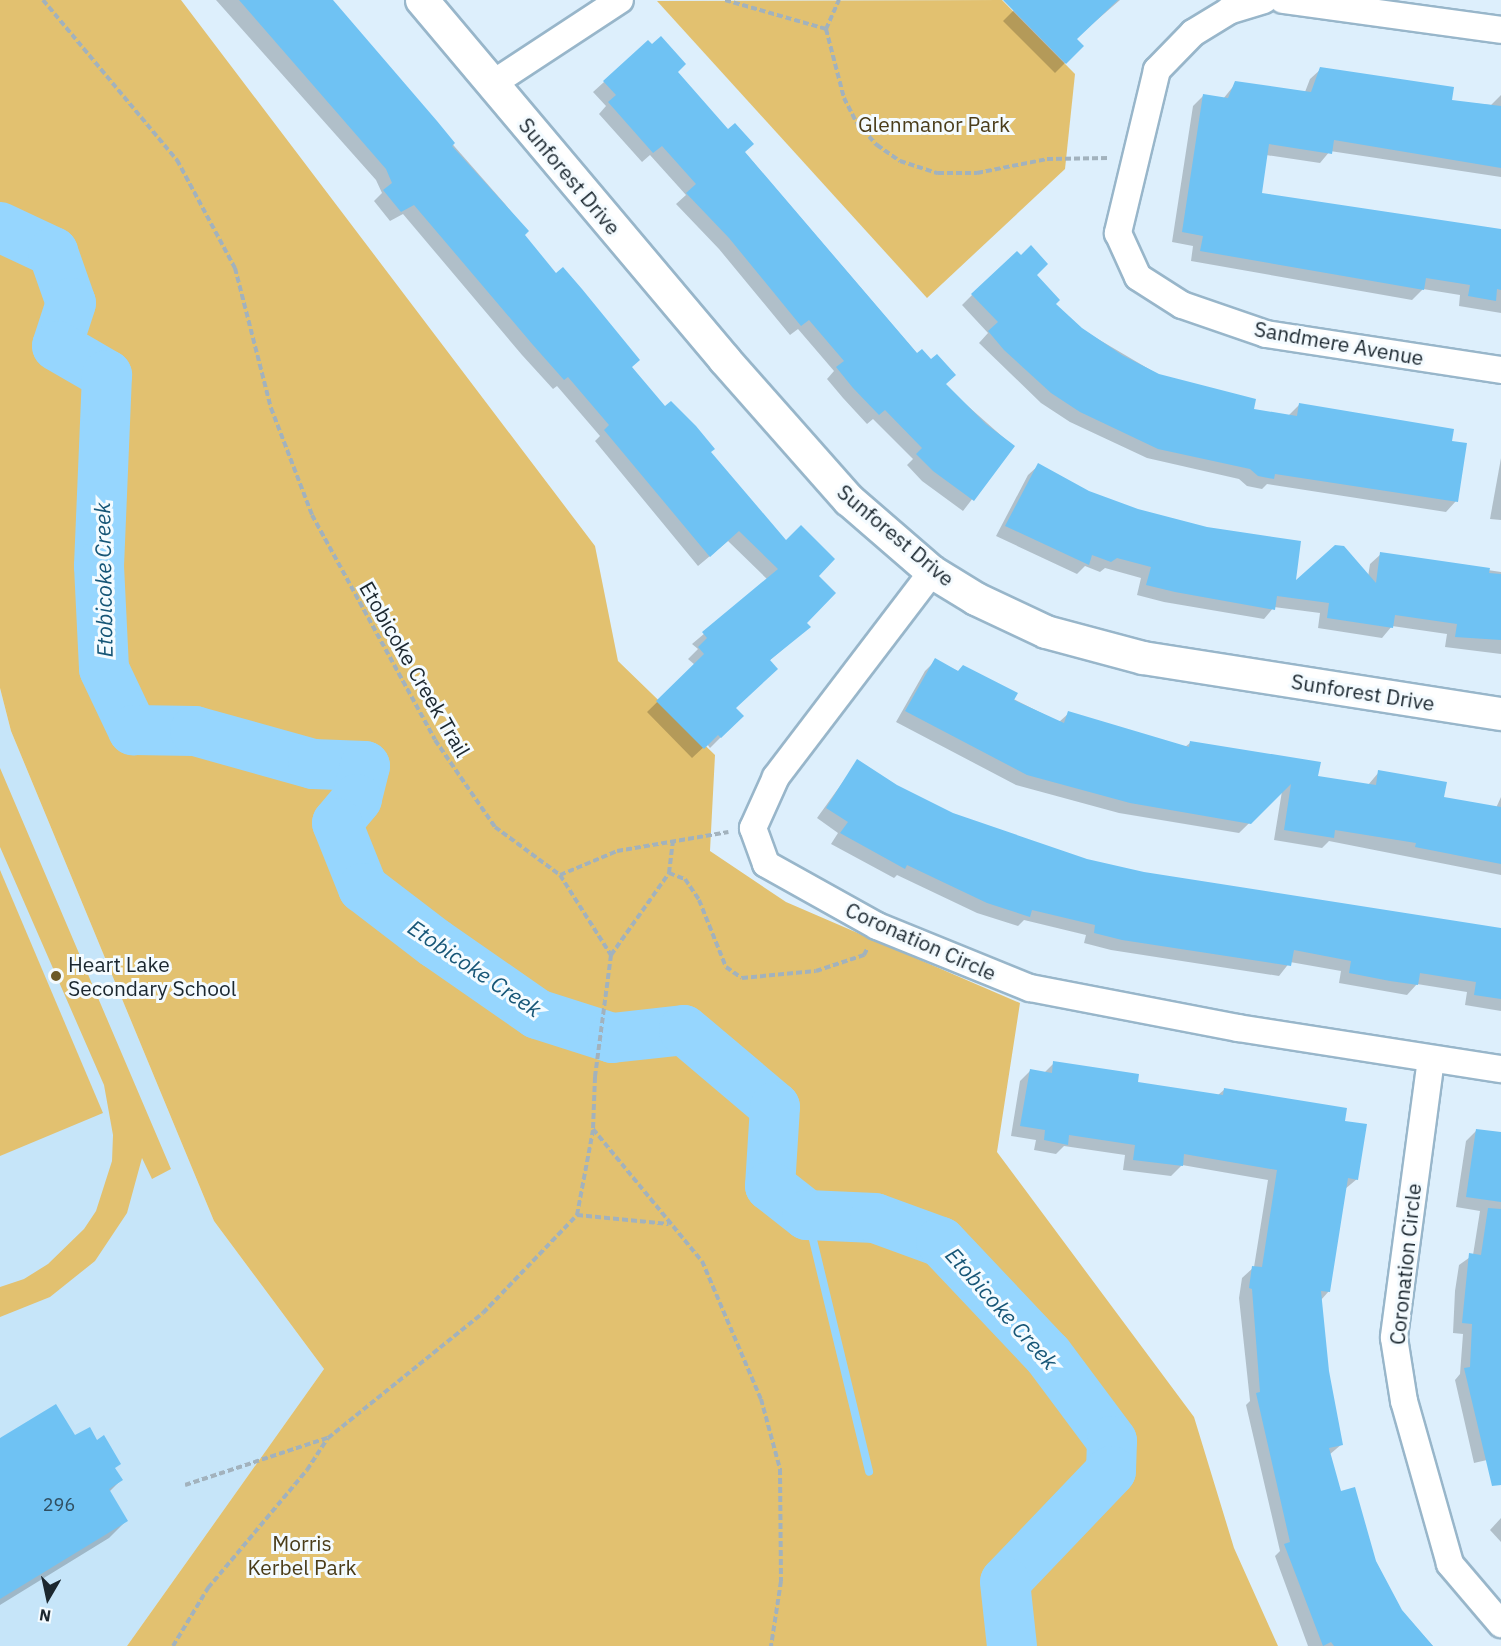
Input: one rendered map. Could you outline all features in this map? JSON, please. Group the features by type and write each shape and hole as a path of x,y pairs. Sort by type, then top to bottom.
{"street":[{"name":"Sunforest Drive","path":"422,0 725,360 849,500 932,572 976,599 1046,632 1143,658 1501,714"},
{"path":"492,84 620,0"},
{"name":"Sandmere Avenue","path":"1264,0 1228,11 1193,33 1157,70 1134,158 1118,233 1138,277 1182,305 1266,334 1501,370"},
{"path":"1283,0 1501,30"},
{"path":"753,828 776,777 932,572"},
{"name":"Coronation Circle","path":"753,828 766,864 877,926 1030,988 1431,1059 1501,1069"},
{"name":"Coronation Circle","path":"1431,1059 1394,1338 1404,1401 1450,1564 1501,1624"}],"path":[{"name":"Etobicoke Creek Trail","path":"43,0 177,160 209,219 234,268 271,408 312,515 435,740 495,827 561,875 611,955"},
{"path":"725,0 826,29"},
{"path":"839,0 826,29 844,98 857,123 877,145 900,161 938,173 976,173 1047,159 1134,158"},
{"path":"561,875 617,851 753,828"},
{"path":"173,1646 208,1588 307,1470 328,1438 483,1313 578,1215 593,1129 596,1077 611,955 669,873 672,840"},
{"path":"669,873 685,879 699,900 726,967 742,978 816,971 864,955 877,926"},
{"path":"593,1129 702,1261 733,1327 761,1399 780,1469 781,1581 771,1646"},
{"path":"578,1215 671,1224"},
{"path":"185,1485 328,1438"}],"shaded area":[{"name":"Heart Lake Secondary School","path":"0,688 11,731 214,1221 324,1369 127,1646 0,1646"}],"green space":[{"name":"Morris Kerbel Park","path":"0,0 181,0 595,546 618,661 715,755 710,851 786,902 1020,1003 997,1152 1194,1417 1234,1548 1278,1646 127,1646 324,1369 214,1221 11,731 0,688"},
{"name":"Glenmanor Park","path":"1002,0 1075,74 1065,169 927,298 657,1"},
{"path":"0,768 171,1169 152,1179 142,1158 127,1213 95,1261 50,1297 0,1317 0,1287 24,1279 48,1264 84,1229 96,1211 112,1161 113,1135 104,1085 0,847"},
{"path":"0,870 103,1113 0,1156"}],"building":[{"path":"239,0 333,0 455,143 452,146 529,231 525,235 556,273 563,267 582,289 640,360 632,367 665,406 671,401 696,426 715,449 711,452 786,540 801,525 835,559 819,576 836,593 807,623 811,627 770,660 778,669 736,708 744,716 721,738 718,735 704,749 656,701 704,654 698,647 707,638 702,632 778,569 739,531 710,557 604,430 609,425 568,377 564,380 414,205 401,212 383,190 392,183 386,169"},
{"path":"1003,0 1118,0 1077,39 1084,46 1066,64"},
{"path":"661,36 686,64 678,72 728,129 735,123 754,144 745,152 917,353 922,349 931,359 937,354 956,375 946,384 986,424 1015,446 974,501 933,471 916,454 922,448 885,410 879,415 853,388 836,367 844,361 809,320 801,326 729,238 686,193 696,184 662,146 653,153 608,102 616,95 603,81 648,40 652,44"},
{"path":"1320,67 1454,87 1452,100 1501,106 1501,168 1334,140 1332,154 1269,144 1262,193 1501,229 1501,290 1497,289 1496,301 1468,296 1470,285 1426,278 1424,290 1200,251 1203,236 1182,232 1203,94 1228,98 1235,81 1311,92"},
{"path":"1031,245 1048,264 1037,275 1060,300 1056,304 1082,328 1122,355 1159,374 1256,399 1254,409 1297,416 1299,403 1454,429 1452,441 1467,443 1458,502 1275,474 1274,479 1258,476 1250,469 1158,449 1080,412 1051,393 1004,350 988,331 998,322 971,294 1017,251 1021,255"},
{"path":"1038,463 1089,491 1138,509 1207,527 1301,541 1296,580 1335,545 1344,546 1376,583 1380,552 1490,568 1489,573 1501,574 1501,640 1455,637 1457,624 1395,615 1393,628 1327,618 1329,603 1277,596 1275,610 1175,592 1146,585 1151,567 1117,558 1111,562 1092,555 1089,565 1005,526"},
{"path":"935,658 958,671 963,665 1018,693 1014,700 1064,723 1068,711 1189,747 1190,741 1321,762 1318,776 1376,785 1378,770 1447,782 1444,797 1501,807 1501,864 1415,847 1416,843 1335,830 1334,838 1284,830 1291,784 1251,824 1130,803 1027,775 905,711"},
{"path":"857,759 897,785 953,813 1087,859 1144,872 1501,928 1501,999 1474,995 1476,982 1420,973 1418,985 1390,981 1349,973 1351,961 1294,950 1291,966 1122,940 1094,933 1095,925 1032,910 1030,917 987,903 907,865 905,869 840,833 848,822 826,808"},
{"path":"1053,1061 1139,1074 1138,1082 1223,1095 1224,1088 1347,1108 1345,1121 1367,1124 1358,1180 1348,1178 1330,1292 1321,1291 1329,1371 1343,1445 1329,1448 1341,1491 1355,1487 1376,1561 1402,1610 1433,1646 1334,1646 1331,1642 1323,1646 1284,1544 1290,1542 1256,1393 1260,1392 1252,1289 1249,1288 1252,1266 1262,1267 1277,1170 1184,1154 1183,1166 1133,1160 1135,1145 1069,1135 1068,1145 1044,1140 1045,1130 1020,1126 1030,1069 1052,1073"},
{"path":"1476,1129 1501,1132 1501,1202 1466,1197"},
{"path":"1488,1208 1501,1209 1501,1485 1492,1486 1464,1368 1470,1367 1472,1324 1462,1323 1469,1253 1481,1255"},
{"path":"56,1404 75,1435 90,1427 97,1440 104,1435 121,1464 115,1468 123,1480 109,1489 128,1521 0,1599 0,1438"}],"waterway":[{"name":"Etobicoke Creek","path":"0,227 53,252 71,303 57,346 107,375 99,566 104,669 133,730 195,731 313,764 365,766 357,799 337,823 363,888 435,943 537,1014 612,1038 684,1030 775,1107 770,1186 807,1215 875,1218 941,1242 1048,1355 1112,1441 1111,1471 1005,1582 1012,1646"},
{"path":"807,1215 869,1472"}],"place":[{"name":"Heart Lake Secondary School","path":"56,976"}]}
